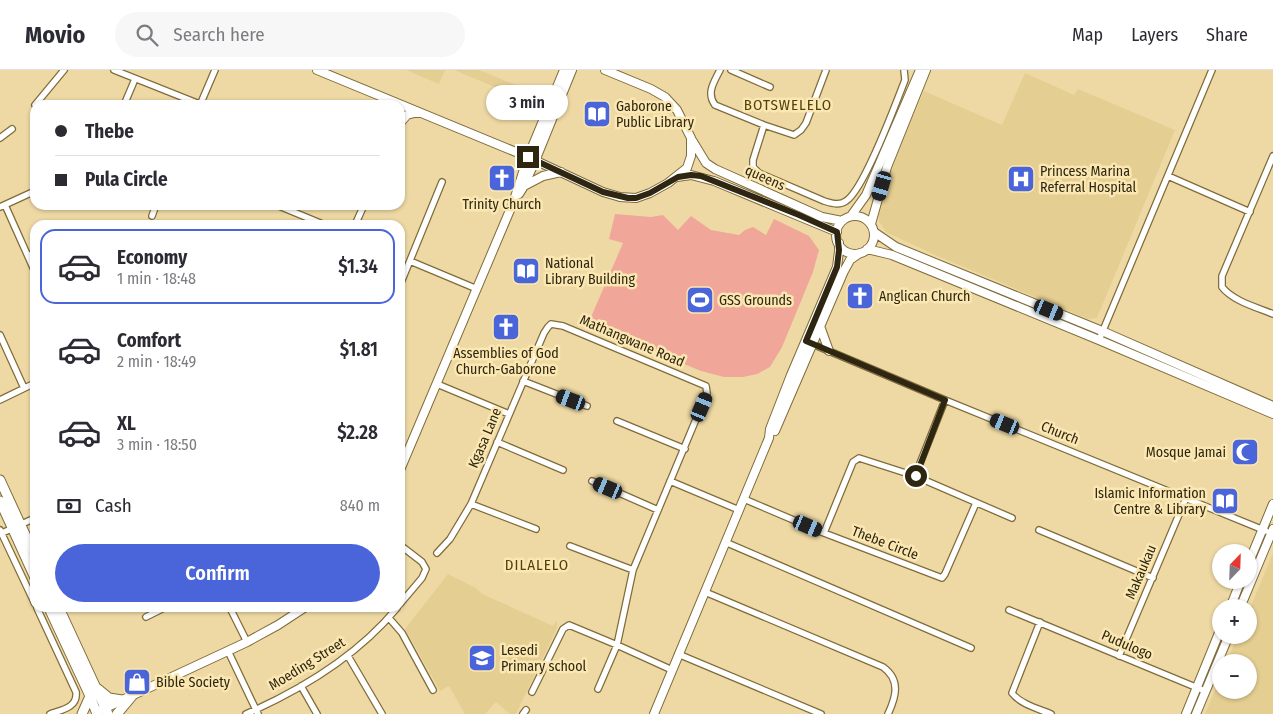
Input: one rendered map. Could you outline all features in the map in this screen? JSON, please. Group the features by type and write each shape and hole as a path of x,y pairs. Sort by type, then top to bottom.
{"main road":[{"path":"317,70 387,100"},
{"path":"513,202 524,186 564,70"},
{"path":"405,458 513,202 572,70"},
{"name":"queens","path":"605,70 651,89 665,97 676,110 706,163 715,169 822,216 842,221"},
{"path":"809,342 820,326 847,264 873,242 873,228 891,157 916,87 920,70"},
{"path":"654,714 769,438 777,411 809,342 837,267 839,243 837,232 842,221 851,216 866,195 916,87 926,70"},
{"path":"405,107 532,159 612,195 628,198 636,198 650,193 678,177 690,163 691,138"},
{"path":"405,117 418,112"},
{"path":"524,186 543,176 561,172"},
{"name":"queens","path":"678,177 691,175 707,179 837,232"},
{"path":"851,216 862,217 896,247 1102,331 1273,406"},
{"path":"839,243 850,253 864,251 892,255 1273,414"},
{"path":"820,326 829,351"},
{"path":"0,480 30,565"},
{"path":"0,501 30,548"},
{"path":"1256,544 1273,504"},
{"path":"1244,599 1272,531"},
{"path":"51,612 94,692 109,698 122,700"},
{"path":"61,612 94,692 100,713 122,700 247,642 298,612"},
{"path":"1186,714 1215,644"},
{"path":"1196,714 1225,644"},
{"path":"82,714 94,692"},
{"path":"117,714 132,696"}],"street":[{"path":"39,100 64,70"},
{"path":"114,70 187,100"},
{"path":"202,100 215,70"},
{"path":"720,70 710,93 710,100 715,105 794,135 806,123 826,70"},
{"path":"731,70 770,87"},
{"path":"764,125 752,160 753,167 759,173 824,201 834,204 842,203 848,200 866,175 906,80 904,70"},
{"path":"1098,340 1212,70"},
{"path":"126,100 135,80"},
{"path":"0,138 12,130"},
{"path":"1273,156 1222,276 1222,287 1226,293 1273,314"},
{"path":"1168,176 1250,212"},
{"path":"405,273 442,182"},
{"path":"30,193 2,206 30,261"},
{"path":"152,216 154,210"},
{"path":"289,210 313,220"},
{"path":"410,261 477,289"},
{"name":"Mathangwane Road","path":"548,327 552,324 563,326 706,386 708,393 685,449"},
{"name":"Kgasa Lane","path":"437,553 450,539 471,504 548,327"},
{"path":"0,334 24,388"},
{"name":"Church","path":"809,342 945,400 1262,529 1272,531"},
{"path":"523,381 587,406"},
{"path":"437,384 509,414"},
{"path":"0,400 30,385"},
{"path":"916,476 945,400"},
{"path":"598,689 617,645 633,570 685,449 617,421"},
{"path":"497,442 563,470"},
{"path":"824,533 853,462 862,458 916,476 1012,518"},
{"path":"670,481 739,510"},
{"path":"592,482 658,510"},
{"name":"Makaukau","path":"1119,656 1186,498"},
{"name":"Thebe Circle","path":"744,499 824,533 942,578 976,503"},
{"path":"471,504 536,530"},
{"path":"30,520 0,532 30,594"},
{"path":"1039,530 1153,578"},
{"path":"725,542 972,648"},
{"path":"570,546 633,570"},
{"path":"405,549 424,564 425,573 405,598"},
{"path":"705,592 884,667 891,674 896,685 894,699 888,714"},
{"name":"Pudulogo","path":"1009,610 1205,691"},
{"path":"39,612 76,692 76,701 71,706 50,714"},
{"path":"146,616 155,612"},
{"path":"232,612 247,642"},
{"name":"Moeding Street","path":"246,714 257,712 348,656 394,612"},
{"path":"389,618 402,633 434,690"},
{"path":"1040,622 1012,693 1024,703 1051,714"},
{"path":"532,692 565,626 572,626 672,670"},
{"path":"228,651 257,712"},
{"path":"678,654 821,714"},
{"path":"348,656 382,714"},
{"path":"301,686 317,714"}],"shaded area":[{"path":"406,70 445,70 439,84"},
{"path":"454,70 479,70 545,97 541,106"},
{"name":"Princess Marina Referral Hospital","path":"1025,73 1074,95 1078,89 1175,130 1097,318 1088,319 935,255 886,232 879,221 879,210 898,149 924,91 1002,125"},
{"name":"GSS Grounds","path":"615,214 651,217 663,215 678,230 691,216 711,230 739,235 753,227 766,235 774,219 809,236 819,250 813,272 782,347 770,367 757,374 743,377 724,377 701,371 588,324 623,243 609,239"},
{"path":"1273,553 1273,714 1205,714 1212,697 1212,699 1257,699 1257,654 1230,654 1234,644 1257,644 1257,599 1254,599"},
{"name":"Lesedi Primary school","path":"448,574 476,588 482,594 553,626 557,622 557,628 516,714 510,714 496,702 485,714 465,714 449,686 440,691 405,629"}],"place":[{"name":"Gaborone Public Library","path":"597,114"},
{"name":"Trinity Church","path":"502,178"},
{"name":"Princess Marina Referral Hospital","path":"1021,179"},
{"name":"National Library Building","path":"526,271"},
{"name":"Anglican Church","path":"860,296"},
{"name":"GSS Grounds","path":"700,300"},
{"name":"Assemblies of God Church-Gaborone","path":"506,327"},
{"name":"Mosque Jamai","path":"1245,452"},
{"name":"Islamic Information Centre & Library","path":"1225,501"},
{"name":"Lesedi Primary school","path":"482,658"},
{"name":"Bible Society","path":"137,682"}],"district":[{"name":"BOTSWELELO","path":"788,105"},
{"name":"DILALELO","path":"537,565"}],"route":[{"path":"528,157 603,192 628,198 636,198 650,193 678,177 701,176 837,232 839,250 837,267 806,341 945,400 916,476"}]}
